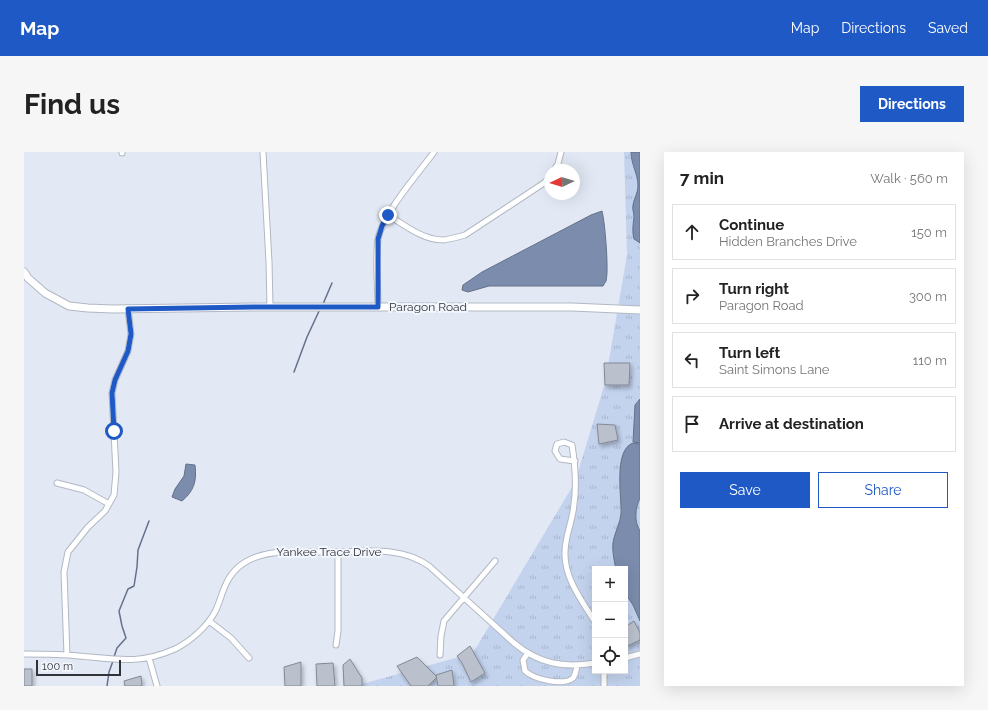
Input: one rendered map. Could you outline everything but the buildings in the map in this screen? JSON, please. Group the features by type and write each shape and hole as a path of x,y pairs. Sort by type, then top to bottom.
{"street":[{"path":"263,152 270,307"},
{"path":"378,307 378,239 382,226 388,215 434,152"},
{"path":"558,164 561,152"},
{"path":"388,215 417,233 430,238 442,240 453,238 465,235 544,184"},
{"name":"Paragon Road","path":"24,272 28,278 45,293 69,306 88,308 378,307 640,309"},
{"path":"67,655 64,572 68,552 88,527 105,511 114,495 116,472 112,393 115,380 128,351 131,334 128,309"},
{"path":"575,461 560,459 555,451 557,444 564,442 572,445 575,461 574,504 565,552 568,574 578,596 592,617"},
{"path":"58,483 84,490 109,504"},
{"name":"Yankee Trace Drive","path":"24,654 67,655 121,660 149,658 176,648 196,634 209,621 216,610 230,577 247,561 256,556 269,552 392,552 416,558 429,566 514,643 528,653 552,663 577,666 592,664"},
{"path":"336,645 338,631 338,552"},
{"path":"440,656 442,627 448,615 495,561"},
{"path":"209,621 231,638 249,658"},
{"path":"528,653 523,660 525,671 535,678 548,682 562,684 569,682 574,677 577,666"},
{"path":"628,657 640,654"},
{"path":"149,658 157,686"},
{"path":"604,674 604,686"}],"green space":[{"path":"624,152 640,152 640,686 355,686 473,653 575,482 605,383 627,255"}],"shaded area":[{"path":"631,152 640,152 640,243 634,239 633,233 633,206 638,186"},
{"path":"602,211 607,257 607,276 603,286 489,286 468,292 462,290 463,285 482,272 591,215"},
{"path":"640,399 640,443 633,442 635,405"},
{"path":"633,443 640,444 640,498 636,515 640,531 640,621 628,598 628,566 615,566 613,549 613,542 621,514 621,464 627,447"},
{"path":"186,464 195,465 196,476 192,489 182,501 172,497 175,489 184,476"}],"waterway":[{"path":"323,304 332,283"},
{"path":"294,372 307,337 320,309"},
{"path":"114,657 117,648 126,638 119,611 128,589 134,586 138,550 149,521"},
{"path":"107,686 109,672 113,661"}],"route":[{"path":"114,431 112,393 115,380 128,351 131,334 128,309 378,307 378,239 382,226 388,215"}]}
